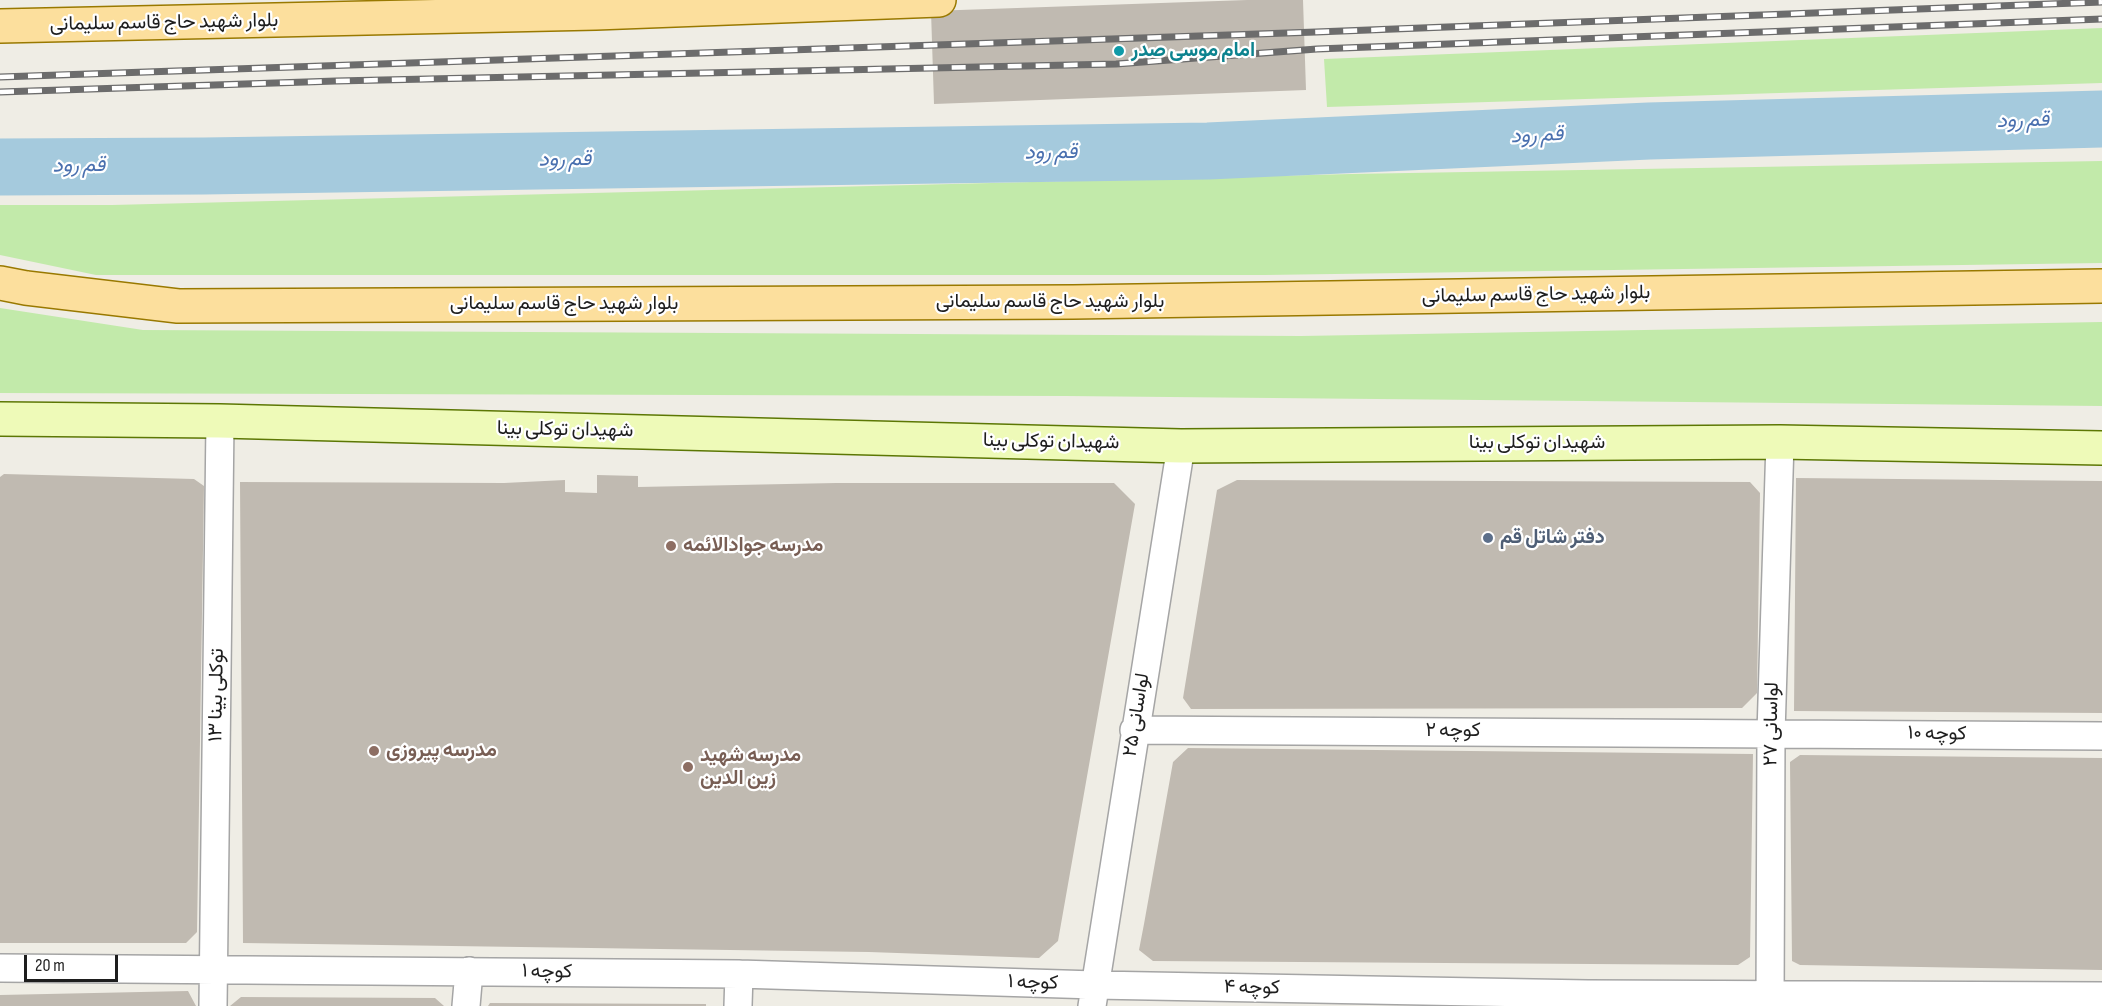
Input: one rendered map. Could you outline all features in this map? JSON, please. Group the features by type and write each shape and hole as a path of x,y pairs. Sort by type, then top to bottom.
{"main road":[{"name":"بلوار شهید حاج قاسم سلیمانی","path":"0,26 596,13 939,0"},
{"name":"بلوار شهید حاج قاسم سلیمانی","path":"0,283 177,306 1072,302 2102,286"},
{"name":"شهیدان توکلی بینا","path":"0,419 220,421 1181,446 1780,442 2102,448"}],"street":[{"name":"توکلی بینا ۱۳","path":"213,1006 220,421"},
{"name":"لواسانی ۲۷","path":"1770,1000 1771,733 1780,442"},
{"name":"لواسانی ۲۵","path":"1093,996 1181,446"},
{"name":"کوچه ۲","path":"1134,730 1771,733"},
{"name":"کوچه ۱۰","path":"1771,733 2102,736"},
{"name":"کوچه ۱","path":"0,968 739,974 1093,996"},
{"path":"466,1006 469,971"},
{"path":"738,1006 739,974"},
{"name":"کوچه ۴","path":"1093,996 1587,1000 2102,996"}],"green space":[{"path":"2102,28 2102,83 1327,107 1324,59"},
{"path":"2102,161 2102,263 1265,275 96,275 0,255 0,205 112,205 1351,174"},
{"path":"0,308 143,330 1301,336 2102,322 2102,406 1066,396 0,393"}],"building":[{"name":"امام موسی صدر","path":"1303,0 1306,90 934,104 931,11"},
{"path":"4,474 194,479 204,486 197,932 186,943 0,943 0,477"},
{"path":"597,475 638,476 638,487 836,483 1114,483 1135,504 1058,941 1039,958 869,952 243,943 240,482 504,483 565,480 565,492 597,493"},
{"path":"1796,478 2102,481 2102,713 1794,711"},
{"path":"1237,480 1750,482 1760,493 1757,693 1742,708 1191,709 1183,698 1217,490"},
{"path":"1188,748 1753,754 1750,957 1738,965 1153,961 1139,950 1173,762"},
{"path":"1800,755 2102,758 2102,970 1800,965 1792,961 1790,762"},
{"path":"188,991 196,1006 0,1006 0,995"},
{"path":"241,997 435,998 444,1006 230,1006"},
{"path":"490,1003 706,1004 706,1006 488,1006"}],"waterway":[{"name":"قم رود","path":"0,167 1208,151 1649,131 2102,119"}],"railway":[{"path":"0,77 1316,32 2102,2"},
{"path":"0,92 336,81 1116,64 1317,49 2102,19"}],"place":[{"name":"امام موسی صدر","path":"1119,51"},
{"name":"دفتر شاتل قم","path":"1488,538"},
{"name":"مدرسه جوادالائمه","path":"671,546"},
{"name":"مدرسه پیروزی","path":"374,751"},
{"name":"مدرسه شهید زین الدین","path":"688,767"}]}
